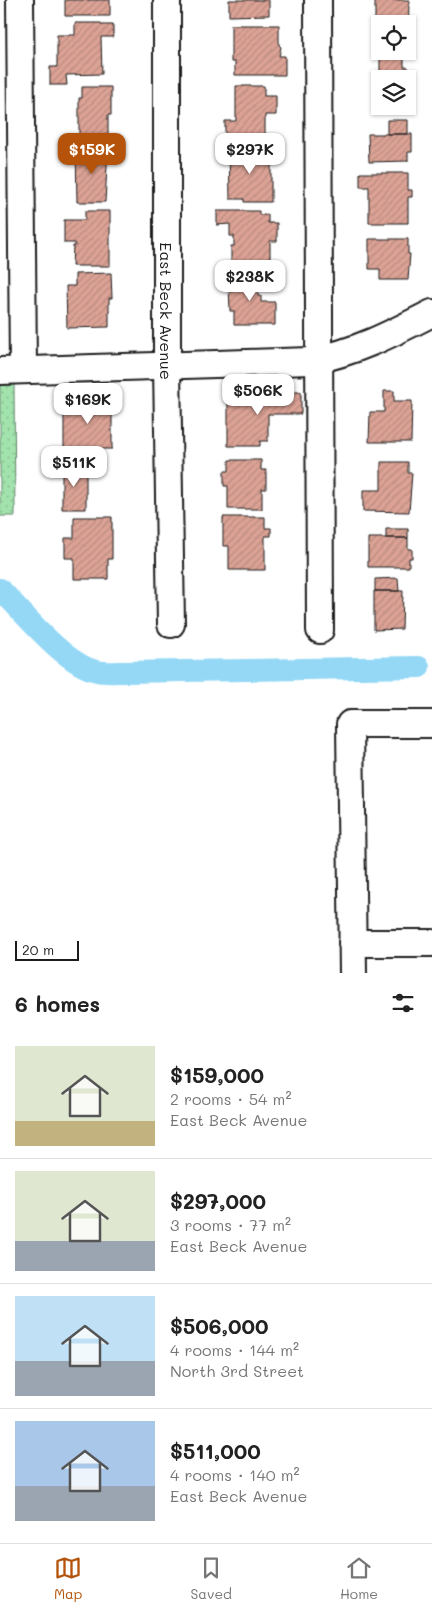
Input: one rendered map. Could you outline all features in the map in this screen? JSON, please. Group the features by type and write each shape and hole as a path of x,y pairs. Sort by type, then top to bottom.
{"street":[{"path":"20,0 11,371 331,358 368,345 432,313"},
{"name":"East Beck Avenue","path":"167,0 167,366 171,624"},
{"path":"318,0 320,630"},
{"path":"353,973 350,724 432,724"},
{"path":"352,943 432,942"}],"green space":[{"path":"0,385 14,385 15,516 0,516"}],"building":[{"path":"65,0 110,0 110,16 65,16"},
{"path":"229,0 269,0 269,15 229,16"},
{"path":"375,0 409,0 409,15 375,15"},
{"path":"75,23 113,25 113,37 101,37 102,74 66,75 67,85 50,85 50,67 57,67 57,35 75,35"},
{"path":"231,25 279,25 279,45 281,47 279,56 285,56 285,75 235,75 235,62 231,62"},
{"path":"380,60 404,60 404,67 408,67 408,70 380,70"},
{"path":"236,86 264,86 264,96 276,96 276,115 265,115 265,141 248,141 247,138 225,138 225,121 236,121"},
{"path":"82,87 111,87 111,115 108,115 108,140 79,140 79,98 82,98"},
{"path":"387,120 408,120 408,134 387,134"},
{"path":"368,134 412,134 412,152 408,152 408,161 369,162"},
{"path":"268,148 268,161 271,161 271,202 244,202 244,199 230,199 229,149"},
{"path":"76,149 108,149 105,202 77,202"},
{"path":"360,173 408,173 408,190 412,190 412,197 408,197 408,223 369,223 369,187 360,187"},
{"path":"85,211 110,211 110,266 72,266 73,246 75,246 75,243 64,243 64,220 85,220"},
{"path":"217,211 259,211 259,215 268,215 268,223 277,223 277,241 270,241 270,263 231,263 231,246 234,246 234,236 230,236 230,224 217,225"},
{"path":"369,239 408,239 408,254 410,254 408,280 380,280 380,269 369,269"},
{"path":"111,273 112,298 109,298 109,327 67,328 66,286 75,286 75,274"},
{"path":"234,273 257,273 258,296 261,296 261,302 275,302 275,325 234,325 234,311 230,311 229,286 234,286"},
{"path":"384,391 394,391 394,401 412,401 411,442 369,442 370,412 384,412"},
{"path":"257,392 301,392 301,414 268,414 268,441 260,441 260,446 228,446 228,398 257,398"},
{"path":"64,401 112,401 112,449 64,449"},
{"path":"229,460 261,460 261,470 266,470 266,489 262,489 262,509 228,509 228,486 224,486 224,471 229,471"},
{"path":"381,462 408,462 408,473 412,473 409,512 363,511 363,490 381,490"},
{"path":"86,467 86,509 62,509 62,468"},
{"path":"74,517 112,517 112,559 108,559 108,579 74,579 74,558 65,558 65,538 74,538"},
{"path":"223,517 265,517 265,528 271,528 271,536 265,536 265,570 229,570 229,546 223,546"},
{"path":"386,529 408,529 408,538 386,538"},
{"path":"368,538 408,538 408,549 412,549 409,567 368,567"},
{"path":"398,578 399,591 375,591 375,579"},
{"path":"374,591 403,591 402,629 374,630"}],"waterway":[{"path":"0,589 58,648 85,667 97,671 419,667"}]}
